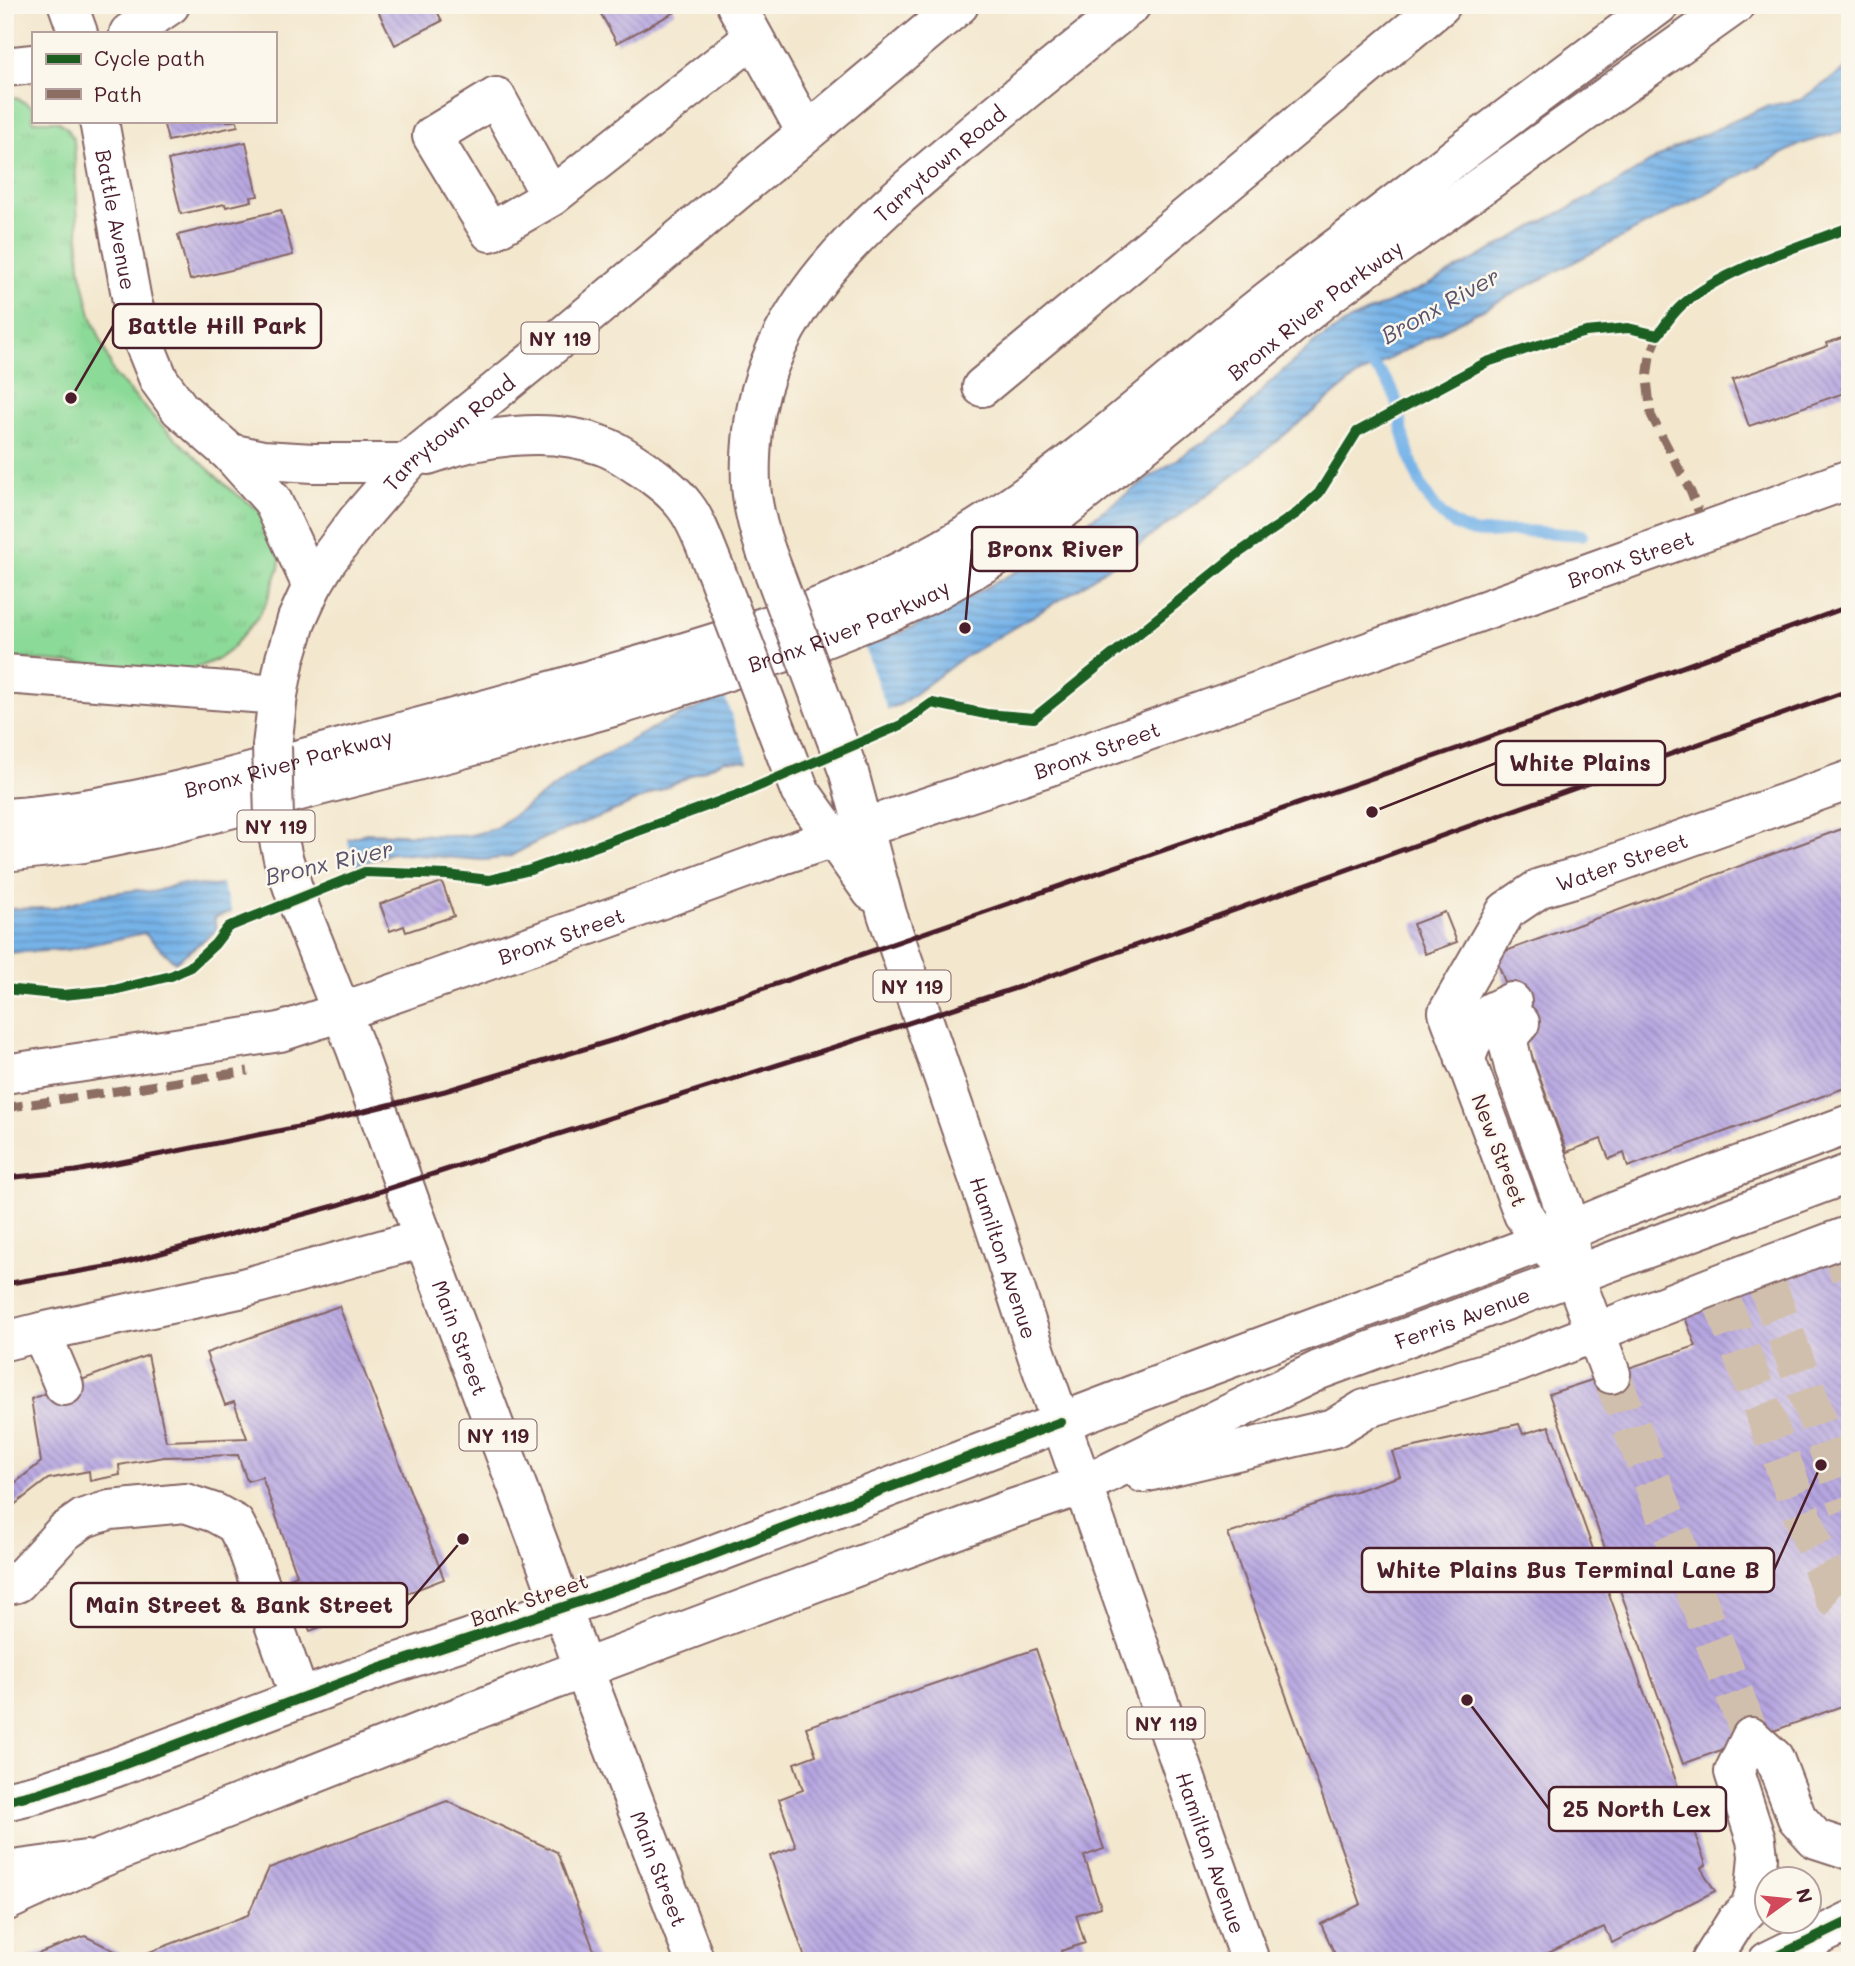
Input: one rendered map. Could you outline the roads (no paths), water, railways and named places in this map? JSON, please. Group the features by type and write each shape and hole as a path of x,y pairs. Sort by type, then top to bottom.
{"main road":[{"path":"68,5 78,32"},
{"path":"131,32 170,5"},
{"name":"Tarrytown Road","path":"272,746 285,659 297,619 312,586 357,520 407,463 959,5"},
{"name":"Tarrytown Road","path":"766,551 753,508 750,487 755,413 766,373 780,339 799,306 820,276 883,211 1008,104 1131,5"},
{"path":"982,387 1441,5"},
{"name":"Bronx River Parkway","path":"5,818 58,813 143,799 503,705 760,629 839,599 913,565 978,528 1066,467 1308,268 1659,5"},
{"name":"Bronx River Parkway","path":"5,852 84,843 152,829 455,751 620,705 810,644 933,592 995,557 1054,517 1331,293 1735,5"},
{"path":"551,197 745,22 806,132"},
{"path":"5,66 32,64"},
{"name":"Battle Avenue","path":"99,122 132,301 159,380 180,409 230,453 272,500 312,586"},
{"path":"407,463 471,442 529,435 604,446 652,475 687,508 715,569 800,791 848,832"},
{"name":"Battle Avenue","path":"230,453 263,460 313,463 407,463"},
{"name":"Bronx Street","path":"5,1074 280,1032 848,832 1050,766 1850,479"},
{"name":"Hamilton Avenue","path":"766,551 849,773 848,832 887,914 1250,1961"},
{"path":"5,674 278,695"},
{"name":"Main Street","path":"272,746 274,818 283,858 584,1670 695,1961"},
{"name":"Water Street","path":"1448,1012 1506,911 1539,888 1850,780"},
{"name":"New Street","path":"1448,1012 1523,1214 1556,1237 1574,1275 1611,1374"},
{"name":"New Street","path":"1465,1060 1476,1032 1491,1012 1516,1013 1508,1042 1514,1067 1564,1207 1556,1237"},
{"name":"Bank Street","path":"5,1801 114,1768 381,1668 659,1575 1850,1124"},
{"name":"Ferris Avenue","path":"1083,1485 1319,1370 1850,1173"},
{"path":"64,1387 23,1336 239,1289 424,1238"},
{"path":"5,1902 101,1858 584,1670 1003,1512 1083,1485 1334,1428 1365,1409 1517,1363 1595,1332 1719,1292 1843,1243"},
{"path":"5,1586 17,1583 64,1532 83,1518 110,1510 185,1503 215,1513 235,1524 246,1545 300,1699"},
{"path":"1711,1961 1736,1921 1750,1907 1755,1891 1758,1856 1756,1840 1734,1772 1751,1737 1774,1758 1797,1818 1816,1839 1850,1850"},
{"path":"5,1871 101,1858"},
{"path":"1768,1961 1830,1940"}],"water":[{"path":"1850,66 1850,129 1801,144 1356,377 1236,474 1078,589 960,660 901,704 749,761 725,760 621,808 542,839 509,857 483,860 391,853 214,918 217,930 175,962 144,933 67,950 5,953 5,909 53,908 99,895 137,890 153,892 179,884 215,886 366,833 467,836 494,829 578,770 662,723 724,697 912,628 1024,567 1153,475 1232,424 1268,384 1314,343 1352,319 1426,286 1608,188 1672,149 1767,106 1800,100"}],"waterway":[{"path":"1363,356 1394,394 1408,450 1419,480 1435,507 1446,518 1459,527 1479,533 1525,531 1582,535"}],"tunnel":[{"path":"1842,1254 1850,1275"},
{"path":"1766,1282 1850,1508"},
{"path":"1721,1298 1833,1597 1850,1607"},
{"path":"1611,1374 1751,1737"}],"railway":[{"path":"5,1178 76,1171 308,1125 445,1091 617,1039 1459,748 1850,606"},
{"path":"5,1284 117,1265 338,1205 844,1044 1022,986 1850,690"}],"place":[{"name":"Battle Hill Park","path":"71,398"},
{"name":"Bronx River","path":"965,628"},
{"name":"White Plains","path":"1372,812"},
{"name":"White Plains Bus Terminal Lane B","path":"1821,1465"},
{"name":"Main Street & Bank Street","path":"463,1539"},
{"name":"25 North Lex","path":"1467,1700"}]}
